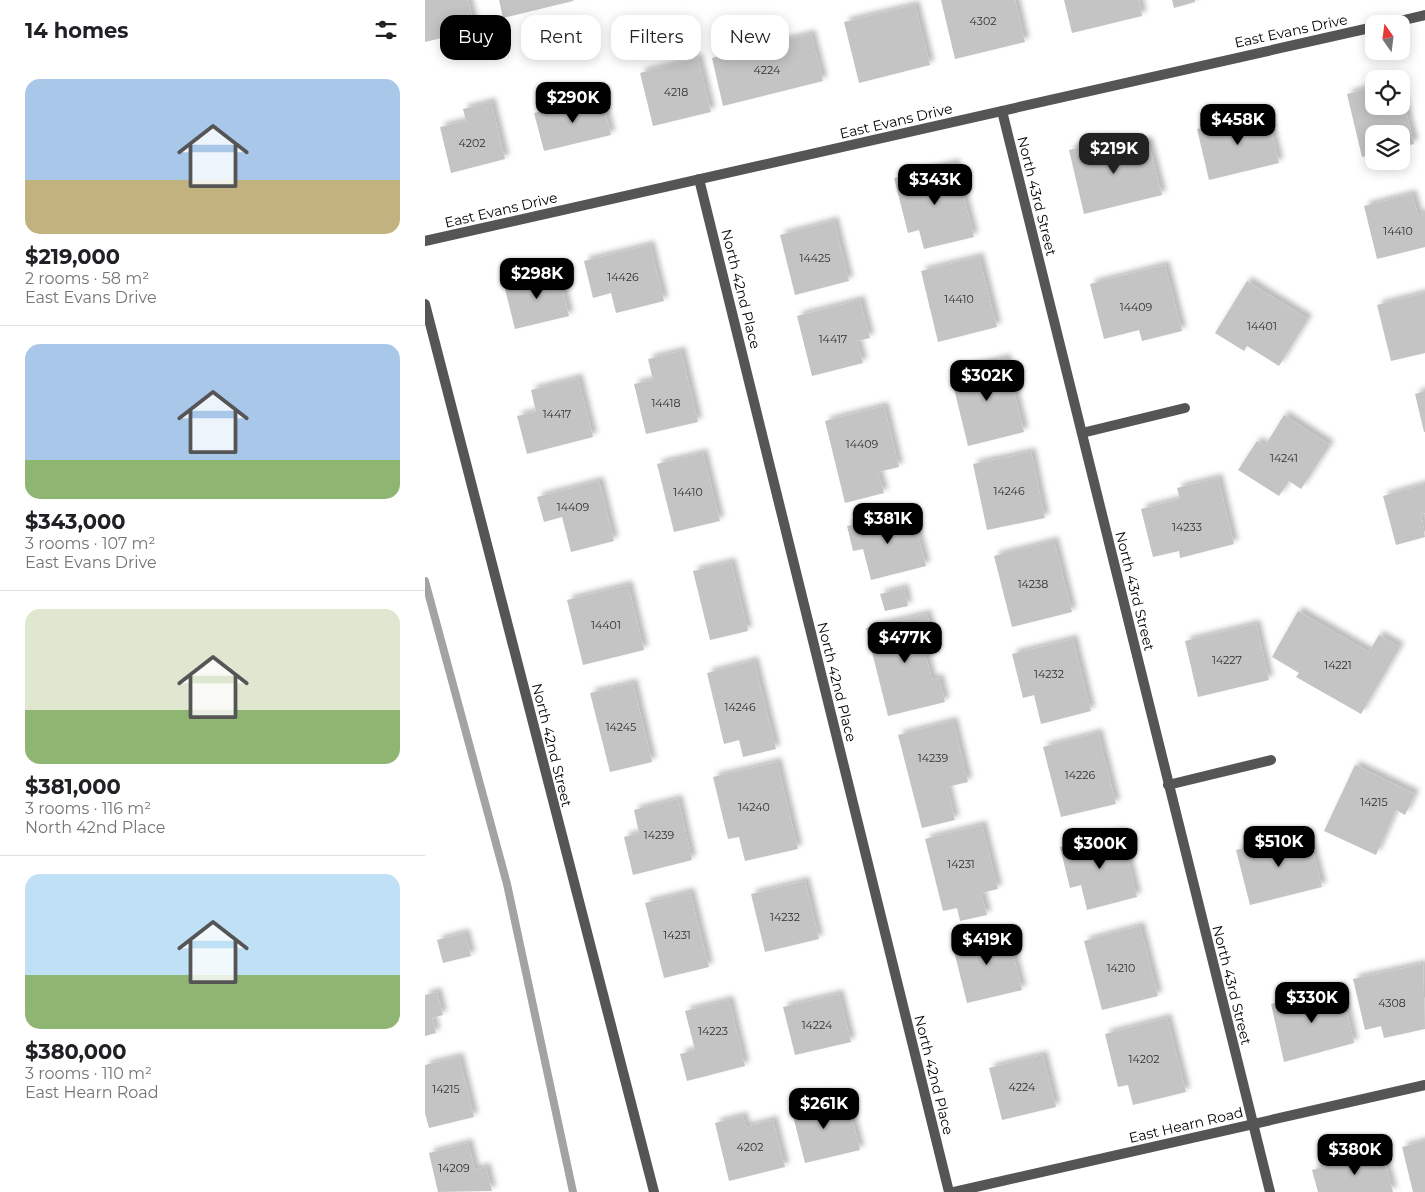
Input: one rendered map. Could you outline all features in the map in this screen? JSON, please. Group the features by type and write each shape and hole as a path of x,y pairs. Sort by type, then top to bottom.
{"street":[{"path":"1410,19 1425,15"},
{"name":"East Evans Drive","path":"425,241 1365,29"},
{"name":"North 43rd Street","path":"1001,111 1270,1192"},
{"name":"North 42nd Place","path":"699,179 949,1192"},
{"name":"North 42nd Street","path":"425,304 654,1192"},
{"path":"1082,433 1185,408"},
{"path":"1168,785 1271,760"},
{"name":"East Hearn Road","path":"954,1192 1425,1085"}],"building":[{"path":"425,0 468,0 472,15 440,15 440,38 425,42"},
{"path":"499,0 573,0 511,16 502,15"},
{"path":"941,0 1015,0 1025,42 955,59"},
{"path":"1064,0 1139,0 1142,16 1072,33"},
{"path":"1172,0 1195,0 1195,2 1174,8"},
{"path":"915,5 930,65 859,83 844,22"},
{"path":"811,34 823,81 723,106 712,60 789,60 789,39"},
{"path":"690,60 698,60 711,112 653,126 640,73"},
{"path":"1365,89 1365,115 1407,115 1409,125 1365,125 1365,156 1362,157 1347,94"},
{"path":"601,96 611,135 544,151 534,113"},
{"path":"491,102 505,159 451,173 440,127 466,121 463,109"},
{"path":"1267,112 1279,163 1209,180 1197,129"},
{"path":"1410,128 1414,144 1410,145"},
{"path":"1110,140 1113,150 1148,141 1162,195 1084,214 1069,150"},
{"path":"955,163 974,237 924,249 919,230 908,233 894,178"},
{"path":"1412,194 1418,215 1425,213 1425,247 1377,259 1364,206"},
{"path":"834,221 849,281 795,295 780,235"},
{"path":"650,245 664,301 616,313 611,293 593,298 584,261"},
{"path":"979,257 997,327 938,342 921,271"},
{"path":"1165,265 1182,331 1142,341 1139,330 1104,339 1090,284"},
{"path":"558,271 569,316 515,329 504,285"},
{"path":"1247,281 1308,319 1279,366 1247,346 1244,351 1215,333"},
{"path":"1425,293 1425,353 1391,361 1377,305"},
{"path":"860,300 870,338 857,341 863,363 812,376 797,316"},
{"path":"681,351 698,422 646,434 634,384 653,380 648,359"},
{"path":"1006,358 1024,432 968,446 950,372"},
{"path":"578,378 593,437 527,454 517,416 536,412 531,390"},
{"path":"1425,391 1425,432 1424,432 1415,394"},
{"path":"884,406 899,467 878,472 884,493 845,503 825,421"},
{"path":"1284,415 1330,445 1301,489 1289,481 1279,496 1238,470 1257,441 1265,446"},
{"path":"1031,452 1045,518 987,530 973,464"},
{"path":"703,453 720,521 674,532 657,464"},
{"path":"1218,478 1234,544 1180,558 1179,551 1153,557 1141,509 1180,499 1177,488"},
{"path":"599,481 614,541 571,552 562,517 544,522 537,497"},
{"path":"1425,484 1425,513 1421,514 1425,537 1396,545 1383,496"},
{"path":"905,512 909,530 916,528 926,566 871,580 863,549 853,551 847,526"},
{"path":"1054,541 1072,612 1012,627 994,556"},
{"path":"731,562 748,631 710,640 693,571"},
{"path":"628,585 644,650 583,665 567,600"},
{"path":"904,588 908,606 885,611 880,594"},
{"path":"1298,611 1369,652 1379,635 1400,647 1361,714 1296,677 1299,673 1272,657"},
{"path":"927,614 936,650 925,653 932,680 939,678 945,702 888,716 866,628"},
{"path":"1256,624 1269,680 1198,697 1185,641"},
{"path":"1073,639 1091,711 1041,724 1034,695 1023,698 1012,654"},
{"path":"754,661 776,749 743,757 739,740 724,744 707,673"},
{"path":"633,683 652,762 610,772 590,693"},
{"path":"953,721 968,782 947,787 955,820 922,828 898,735"},
{"path":"1098,733 1116,804 1061,817 1043,747"},
{"path":"777,762 798,849 745,861 739,837 728,839 713,777"},
{"path":"1355,765 1415,794 1405,815 1396,810 1376,855 1324,831"},
{"path":"678,799 692,860 633,875 624,837 639,833 634,810"},
{"path":"982,825 998,889 981,893 987,915 960,921 957,908 943,911 925,839"},
{"path":"1121,832 1137,897 1087,910 1081,885 1070,888 1060,847"},
{"path":"1308,832 1322,887 1250,905 1236,850"},
{"path":"805,881 819,939 765,952 751,894"},
{"path":"690,892 709,967 664,978 645,903"},
{"path":"1140,926 1158,996 1102,1010 1084,941"},
{"path":"1007,930 1022,990 967,1003 952,943"},
{"path":"465,933 471,956 443,963 437,940"},
{"path":"1423,964 1425,1029 1384,1038 1381,1026 1365,1030 1353,979"},
{"path":"1341,987 1354,1043 1284,1062 1271,1004"},
{"path":"437,992 443,1015 432,1018 436,1033 425,1036 425,995"},
{"path":"839,994 851,1042 795,1055 783,1007"},
{"path":"729,1000 745,1066 687,1081 680,1054 695,1050 685,1011"},
{"path":"1167,1018 1186,1092 1133,1105 1128,1085 1118,1087 1105,1034"},
{"path":"1043,1055 1056,1107 1002,1120 989,1068"},
{"path":"459,1057 474,1117 429,1128 425,1113 425,1065"},
{"path":"822,1096 826,1112 849,1106 860,1150 805,1163 790,1104"},
{"path":"743,1116 746,1127 773,1120 785,1167 729,1181 715,1123"},
{"path":"1425,1141 1425,1192 1413,1192 1402,1147"},
{"path":"468,1143 475,1170 486,1167 492,1191 438,1192 429,1153"},
{"path":"1382,1151 1393,1192 1318,1192 1312,1170"}],"waterway":[{"path":"425,581 507,884 573,1192"}]}
